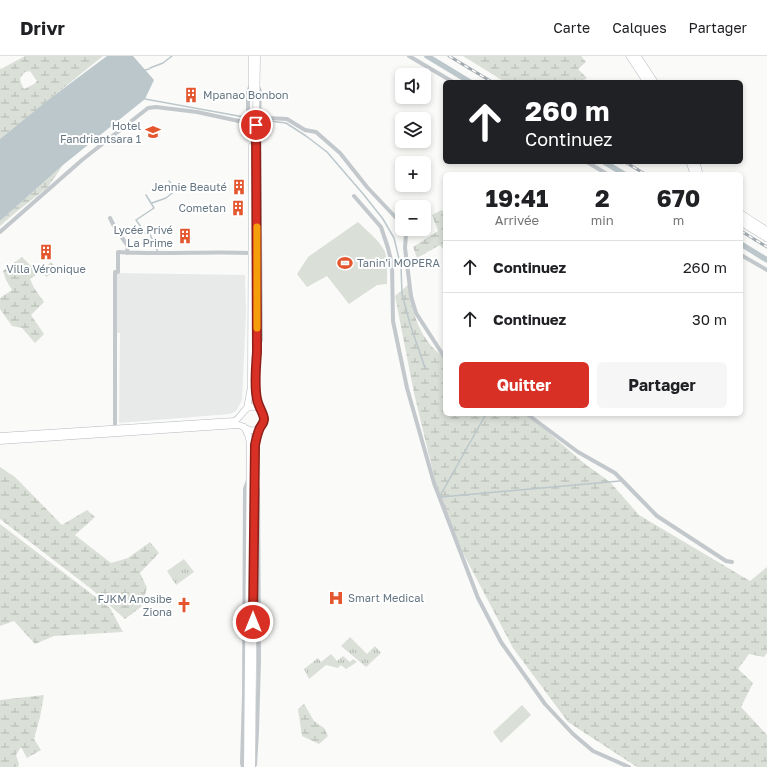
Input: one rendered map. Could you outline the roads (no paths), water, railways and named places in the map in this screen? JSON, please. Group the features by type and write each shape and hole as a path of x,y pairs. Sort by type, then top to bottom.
{"main road":[{"path":"252,56 255,81"},
{"path":"247,767 250,517 252,472 255,443 259,428 264,422 264,415 256,398 255,81 257,56"},
{"path":"630,56 646,80"},
{"path":"637,56 653,80"},
{"path":"0,436 234,421 241,416 247,408 251,387 255,120"},
{"path":"743,215 767,231"},
{"path":"743,223 767,238"},
{"path":"247,408 254,407 260,409"},
{"path":"241,416 241,422 248,435 250,443 252,472 253,767"},
{"path":"0,441 238,425 244,426 249,430 259,428"}],"street":[{"path":"409,56 450,80"},
{"path":"0,232 82,160 148,108 156,107 255,120 268,118 287,119 305,130 316,132 340,153 395,217"},
{"path":"590,164 604,172"},
{"path":"354,196 381,227 388,248 392,264 394,321 407,388 434,483 478,598 501,642 545,704 573,734 593,751 628,767"},
{"path":"110,218 115,228 128,246 127,253"},
{"path":"406,236 405,248 411,296 416,313 443,355"},
{"path":"116,428 115,272 118,272 118,252 250,253"},
{"path":"743,255 767,270"},
{"path":"530,416 578,452 615,473 657,516 726,561 732,562"},
{"path":"243,767 245,489 252,472"}],"waterway":[{"path":"150,68 163,63 172,56"},
{"path":"427,56 467,80"},
{"path":"430,56 470,80"},
{"path":"145,70 149,69"},
{"path":"145,99 255,119"},
{"path":"261,120 286,123 327,152 383,219 394,238 401,267 402,294 410,324 425,368"},
{"path":"607,164 621,172"},
{"path":"610,164 624,172"},
{"path":"152,203 166,198 176,190 169,181"},
{"path":"146,195 154,208 136,220 146,234 149,232 158,252"},
{"path":"743,244 767,259"},
{"path":"743,245 767,260"},
{"path":"440,496 485,416"},
{"path":"441,497 620,481"}],"railway":[{"path":"449,56 489,80"},
{"path":"628,164 642,172"},
{"path":"743,232 767,247"}],"place":[{"name":"Mpanao Bonbon","path":"191,95"},
{"name":"Hotel Fandriantsara 1","path":"153,132"},
{"name":"Jennie Beauté","path":"239,187"},
{"name":"Cometan","path":"238,208"},
{"name":"Lycée Privé La Prime","path":"185,236"},
{"name":"Villa Véronique","path":"46,252"},
{"name":"Tanin'i MOPERA","path":"345,263"},
{"name":"Smart Medical","path":"336,598"},
{"name":"FJKM Anosibe Ziona","path":"184,605"}]}
